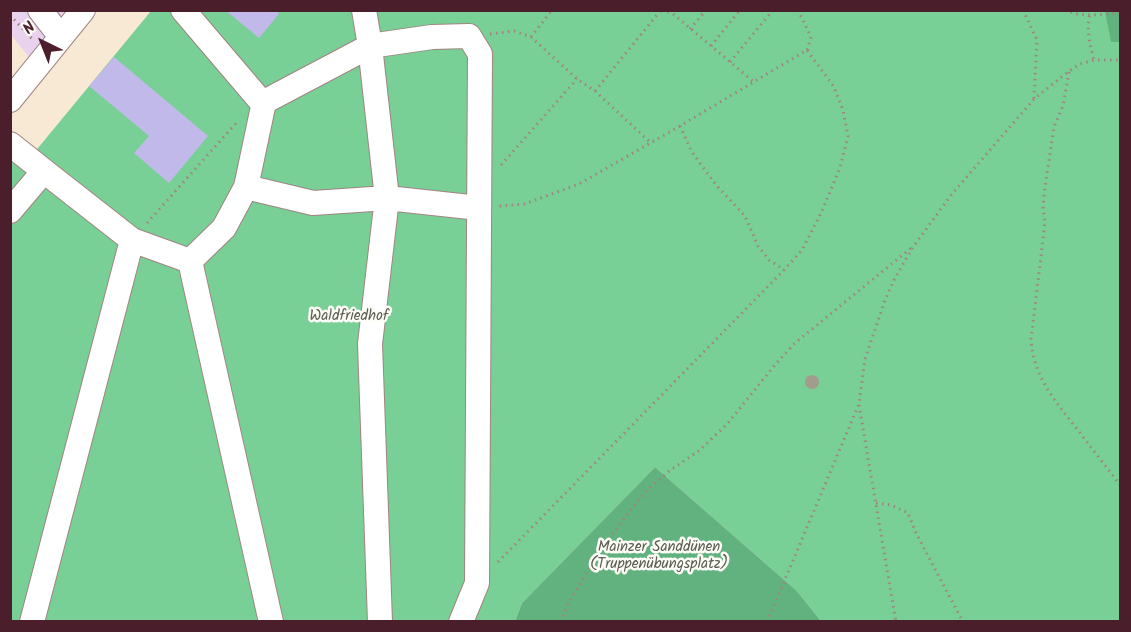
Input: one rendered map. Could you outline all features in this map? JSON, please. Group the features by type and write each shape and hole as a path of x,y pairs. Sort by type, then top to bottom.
{"street":[{"path":"40,10 61,37"},
{"path":"10,100 83,10"},
{"path":"183,10 261,100"},
{"path":"364,10 387,198 370,344 380,621"},
{"path":"261,100 370,46 432,37 469,36 480,54 477,583 461,621"},
{"path":"190,261 224,228 246,187 261,100"},
{"path":"10,144 132,240 190,261"},
{"path":"10,211 44,171"},
{"path":"246,187 313,203 387,198 479,199"},
{"path":"32,621 132,240"},
{"path":"190,261 271,621"}],"path":[{"path":"531,37 552,10"},
{"path":"595,91 661,10 672,13 754,82"},
{"path":"690,29 706,10"},
{"path":"711,46 740,10"},
{"path":"730,62 773,10"},
{"path":"479,199 524,204 579,184 680,126 807,50 811,37 798,10"},
{"path":"1023,10 1037,40 1034,99"},
{"path":"1065,10 1089,15 1120,13"},
{"path":"1090,10 1088,29 1094,60"},
{"path":"10,15 37,44"},
{"path":"469,36 514,31 531,37 577,79 595,91 651,143"},
{"path":"477,583 802,250 840,168 848,136 843,110 834,87 807,50"},
{"path":"767,621 859,404 866,359 878,319 895,278 913,247 952,194 1034,99 1080,64 1094,60 1120,60"},
{"path":"1069,71 1063,106 1054,128 1045,187 1043,207 1045,222 1031,339 1032,355 1043,382 1057,404 1120,485"},
{"path":"479,199 577,79"},
{"path":"132,240 261,100"},
{"path":"680,126 692,152 702,166 745,216 758,246 769,260 784,270"},
{"path":"561,621 569,602 604,545 649,488 700,450 728,423 795,343 913,247"},
{"path":"859,404 896,621"},
{"path":"876,503 891,505 908,513 916,533 963,621"}],"shaded area":[{"path":"10,11 74,11 33,62 11,35"}],"green space":[{"name":"Waldfriedhof","path":"151,11 1120,11 1120,621 821,621 797,591 655,467 522,603 515,621 11,622 11,157 24,165"},
{"path":"1105,11 1120,11 1120,42 1111,42"},
{"name":"Mainzer Sanddünen (Truppenübungsplatz)","path":"655,467 797,591 821,621 515,621 522,603"}],"building":[{"path":"225,10 276,10 279,14 259,38"},
{"path":"114,57 208,136 169,183 134,153 149,136 89,86"}]}
